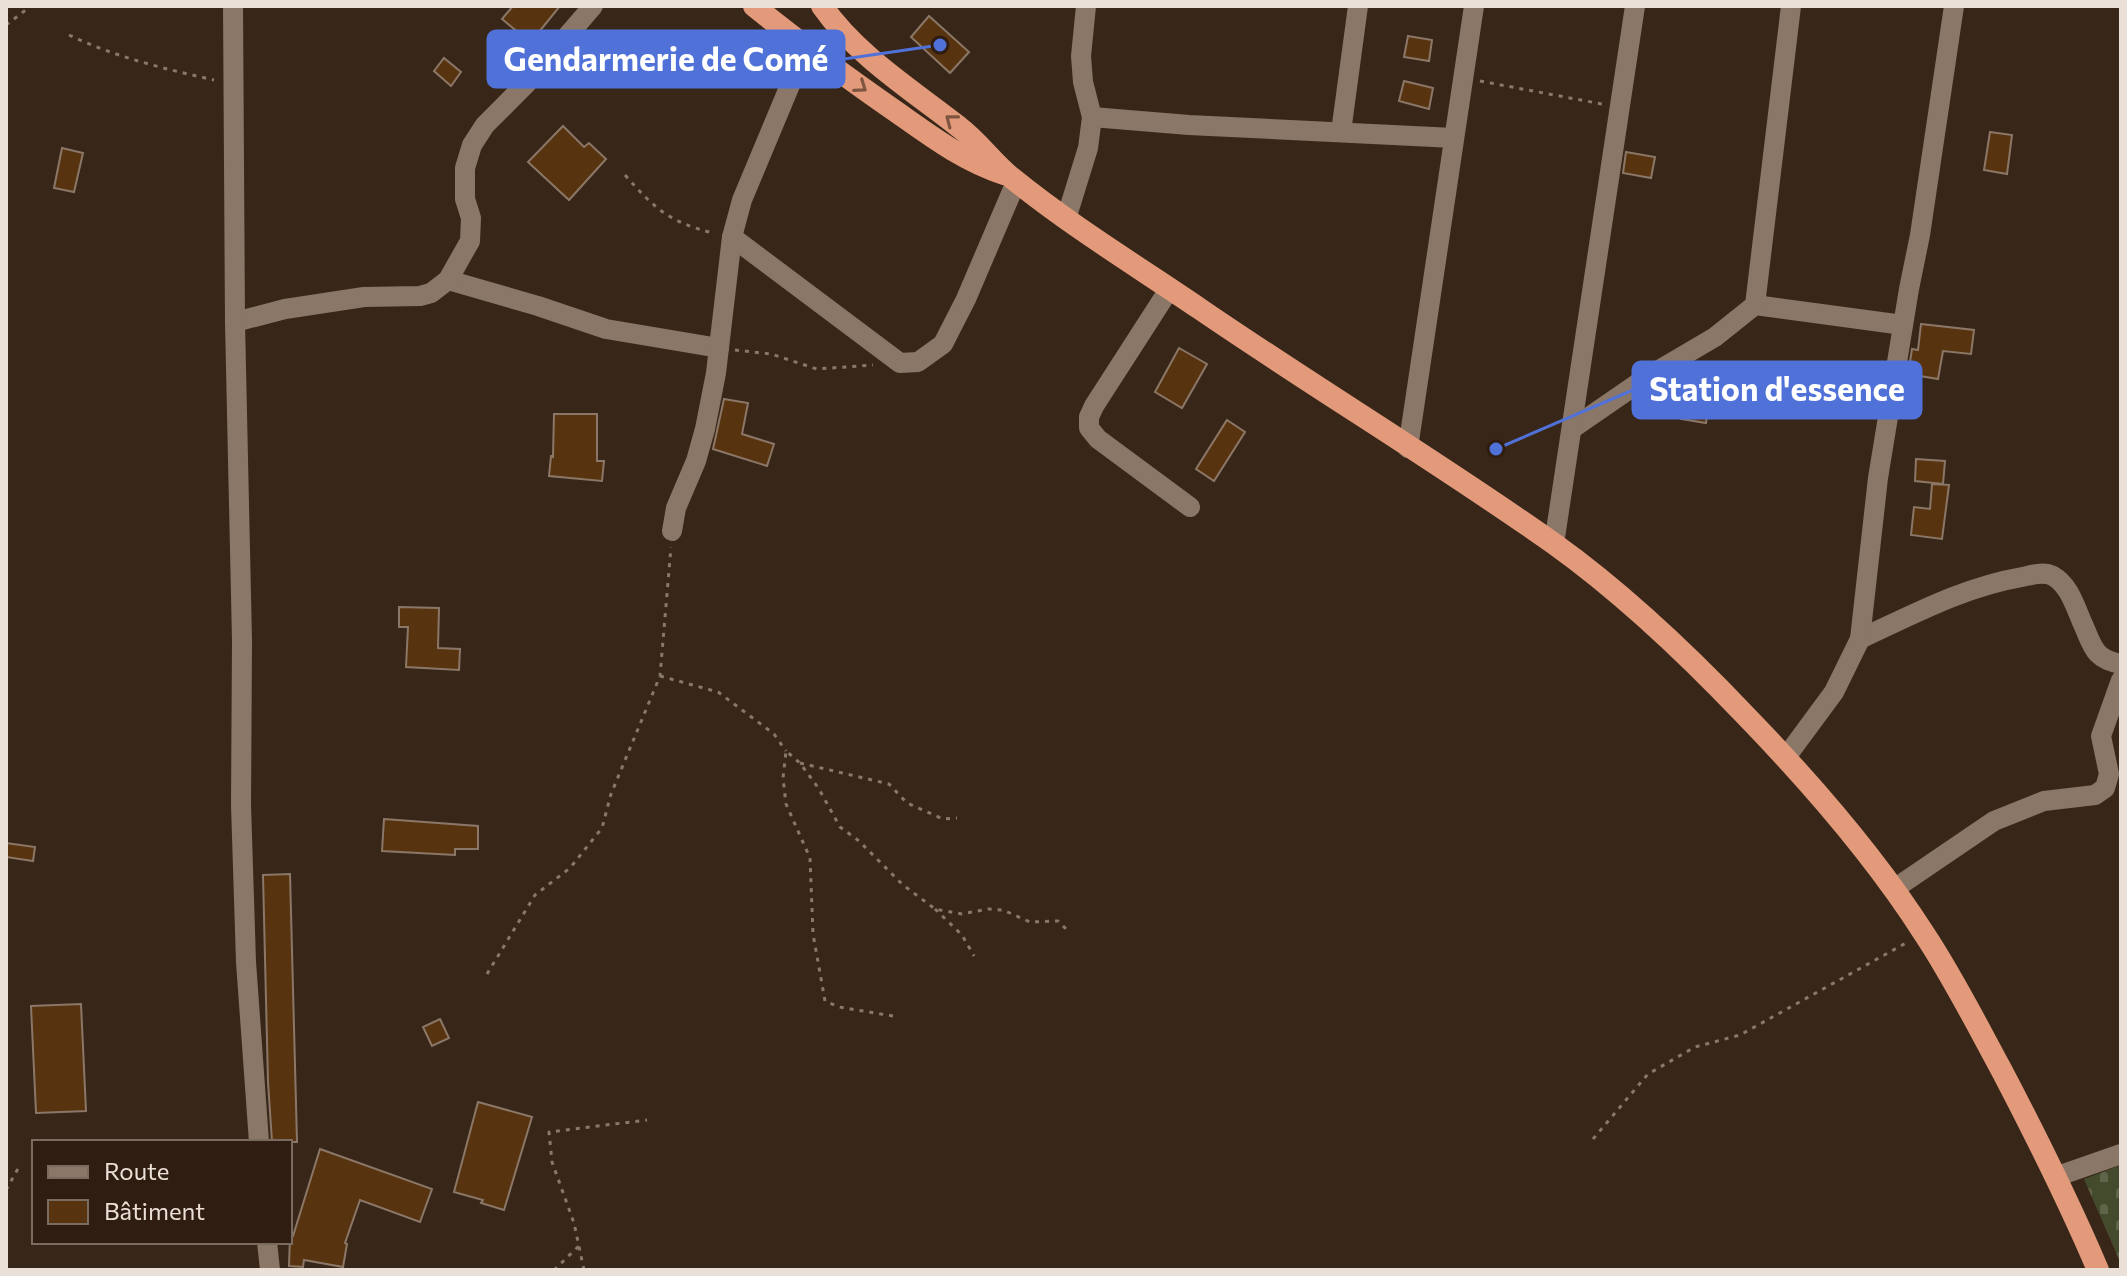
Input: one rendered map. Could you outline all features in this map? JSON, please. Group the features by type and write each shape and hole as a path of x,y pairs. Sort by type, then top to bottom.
{"highway":[{"path":"754,6 806,47 966,160 1011,178"},
{"path":"822,6 852,43 972,136 1011,178 1066,219 1554,544 1678,648 1786,757 1835,813 1924,932 1955,982 2055,1177 2098,1270"}],"street":[{"path":"233,6 235,322 242,641 241,805 246,962 259,1140"},
{"path":"235,322 285,309 364,297 420,296 431,293 448,280 470,241 471,218 465,199 465,168 472,145 485,125 526,84 593,6"},
{"path":"1066,219 1088,148 1092,117 1083,82 1081,56 1086,6"},
{"path":"1341,132 1358,6"},
{"path":"1408,448 1474,6"},
{"path":"1554,544 1635,6"},
{"path":"1573,428 1647,377 1715,337 1755,305 1791,6"},
{"path":"1786,757 1834,692 1860,639 1878,478 1920,235 1954,6"},
{"path":"672,531 676,508 696,461 705,429 719,348 732,237 753,171 806,47"},
{"path":"1092,117 1454,138"},
{"path":"732,237 900,363 918,362 943,344 966,299 1011,178"},
{"path":"448,280 606,329 719,348"},
{"path":"1170,288 1094,406 1089,417 1089,428 1098,439 1190,507"},
{"path":"1755,305 1903,325"},
{"path":"1860,639 1947,597 1995,581 2042,573 2052,576 2068,590 2097,655 2107,662 2121,664"},
{"path":"1894,889 1994,821 2044,801 2095,795 2105,788 2109,774 2101,736 2121,680"},
{"path":"2055,1177 2121,1154"},
{"path":"267,1244 270,1270"}],"path":[{"path":"6,25 31,6"},
{"path":"69,35 152,66 234,84"},
{"path":"1465,78 1621,108"},
{"path":"625,175 654,207 687,226 732,237"},
{"path":"719,348 771,354 817,369 900,363"},
{"path":"487,974 535,895 570,868 602,828 611,794 660,676 672,531"},
{"path":"660,676 718,692 774,734 819,789 840,827 859,841 903,885 935,909 962,935 974,956"},
{"path":"786,751 783,778 786,804 810,858 813,934 825,1001 839,1007 893,1016"},
{"path":"800,763 889,784 907,803 943,819 957,818"},
{"path":"935,909 962,914 988,909 1003,910 1030,922 1058,921 1068,931"},
{"path":"1593,1139 1648,1074 1695,1047 1740,1035 1924,932"},
{"path":"584,1270 574,1223 552,1162 549,1132 647,1120"},
{"path":"6,1190 19,1167"},
{"path":"554,1270 580,1245"}],"green space":[{"path":"2121,1165 2121,1264 2084,1179"}],"building":[{"path":"513,6 560,6 526,48 516,39 520,34 502,19"},
{"path":"929,16 969,52 950,73 911,37"},
{"path":"1408,36 1432,40 1429,61 1404,57"},
{"path":"444,58 461,72 451,86 434,71"},
{"path":"1404,81 1433,88 1429,109 1399,101"},
{"path":"563,126 584,147 589,143 606,159 569,200 528,162"},
{"path":"1990,132 2012,135 2007,174 1984,170"},
{"path":"62,148 83,153 74,192 54,188"},
{"path":"1626,152 1655,157 1651,178 1623,173"},
{"path":"1921,324 1974,330 1971,354 1943,351 1938,379 1908,374 1912,349 1918,350"},
{"path":"1179,348 1207,364 1182,408 1155,392"},
{"path":"1684,398 1709,402 1706,423 1681,419"},
{"path":"724,399 748,403 742,434 774,444 767,466 713,449"},
{"path":"554,414 597,414 597,461 604,461 602,481 549,476 553,457"},
{"path":"1227,420 1245,432 1214,481 1196,469"},
{"path":"1916,459 1945,461 1943,484 1915,481"},
{"path":"1932,484 1949,485 1942,539 1911,535 1914,507 1930,509"},
{"path":"399,607 439,608 438,648 460,649 459,670 406,667 408,627 399,627"},
{"path":"384,819 478,826 478,849 455,849 455,855 382,851"},
{"path":"6,843 35,847 33,861 6,857"},
{"path":"290,874 297,1142 272,1140 263,875"},
{"path":"81,1004 86,1111 36,1113 31,1006"},
{"path":"440,1019 449,1038 432,1046 423,1027"},
{"path":"478,1102 532,1117 504,1210 454,1192"},
{"path":"320,1149 432,1189 420,1222 360,1200 345,1243 343,1267 304,1260 303,1267 289,1266 293,1236"}],"place":[{"name":"Gendarmerie de Comé","path":"940,45"},
{"name":"Station d'essence","path":"1496,449"}]}
